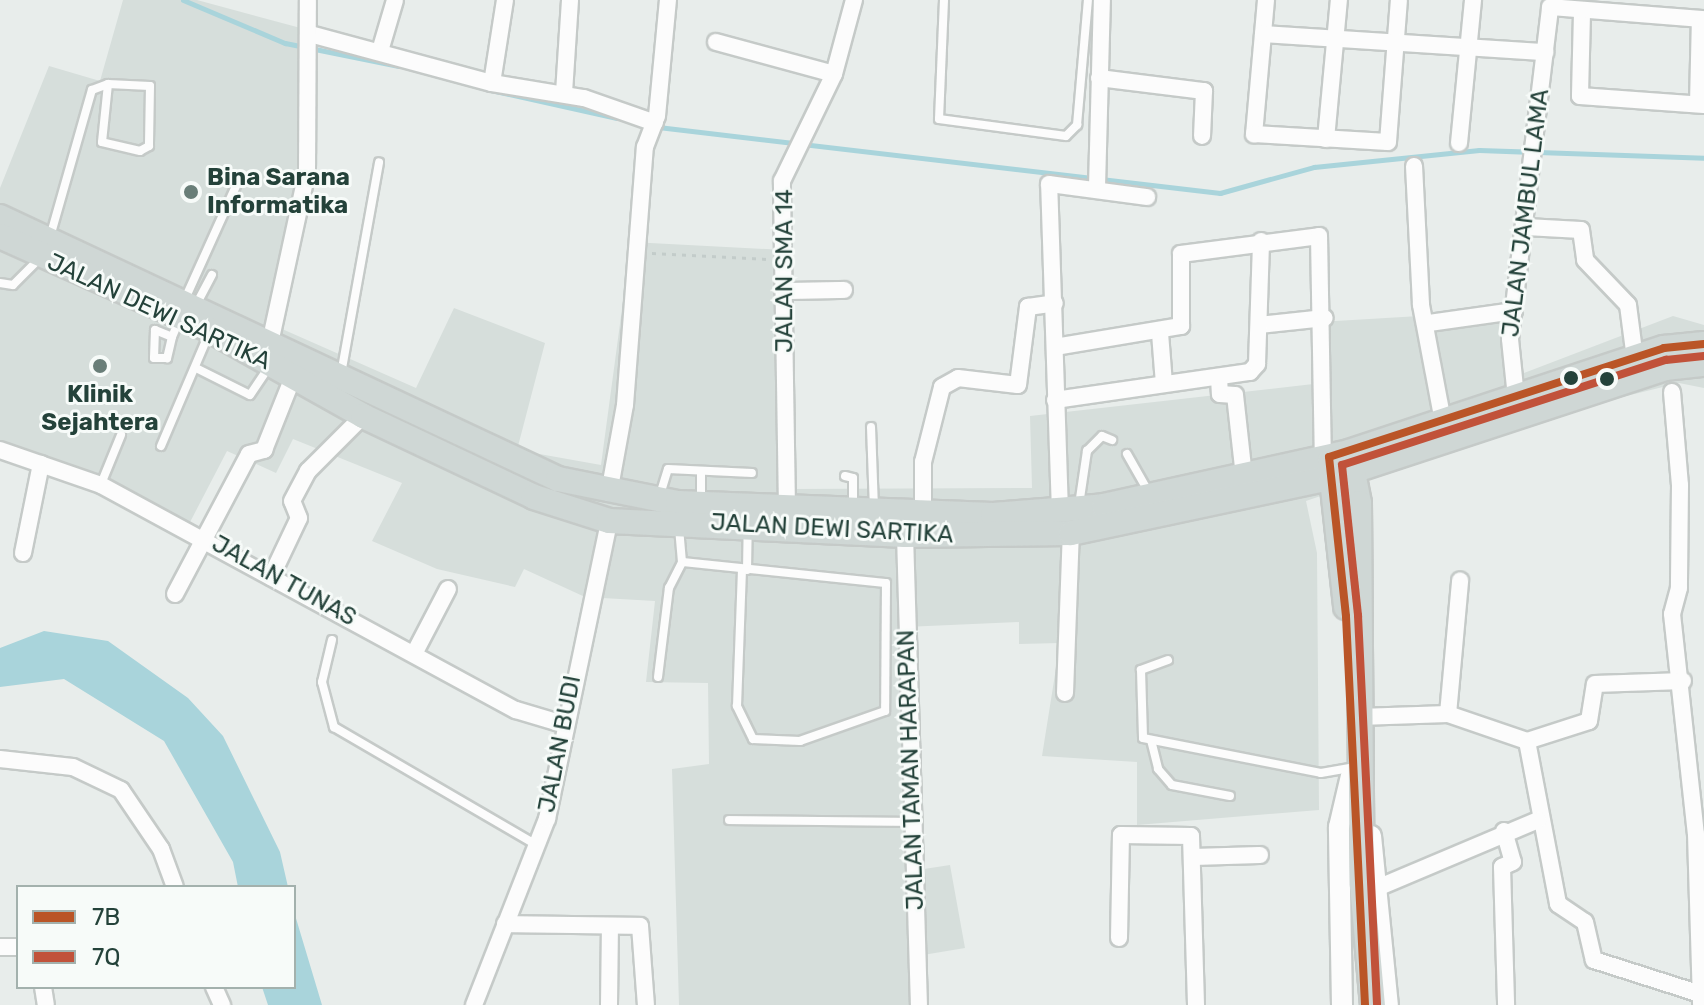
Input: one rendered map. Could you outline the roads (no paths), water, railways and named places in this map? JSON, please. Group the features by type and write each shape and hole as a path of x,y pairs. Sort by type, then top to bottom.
{"main road":[{"name":"JALAN DEWI SARTIKA","path":"0,217 46,247"},
{"name":"JALAN DEWI SARTIKA","path":"0,236 46,247 86,264 175,316 340,377 558,479 609,493 701,504 923,515 1070,518 1244,476 1338,463 1443,421 1518,408 1635,359 1704,344"},
{"name":"JALAN DEWI SARTIKA","path":"175,316 270,353 293,377 363,416 534,497 609,521 678,521 905,535 1070,518 1338,463 1518,408 1665,368 1704,364"},
{"path":"1338,463 1359,727 1354,778 1373,1005"},
{"path":"1338,463 1365,1005"}],"street":[{"path":"270,353 307,172 308,0"},
{"path":"380,51 395,0"},
{"path":"492,83 505,0"},
{"path":"564,93 570,0"},
{"path":"609,493 625,405 636,252 668,0"},
{"name":"JALAN SMA 14","path":"787,508 782,181 834,74 854,0"},
{"path":"1097,183 1102,0"},
{"path":"1266,0 1254,134 1388,142 1399,0"},
{"path":"1326,139 1339,0"},
{"path":"1459,143 1473,0"},
{"path":"1550,3 1582,13 1702,19 1701,104 1580,96 1582,13"},
{"name":"JALAN JAMBUL LAMA","path":"1518,408 1509,361 1550,3"},
{"path":"1263,34 1545,52"},
{"path":"716,42 834,74"},
{"path":"310,45 380,51 492,83 564,93 652,130"},
{"path":"1099,78 1204,91 1202,136"},
{"path":"1414,166 1421,305 1429,323 1443,421"},
{"path":"1065,693 1070,518 1055,400 1055,303 1049,184 1097,183 1147,197"},
{"path":"1526,227 1581,230 1582,256 1628,305 1635,359"},
{"path":"1055,347 1160,333 1182,325 1181,254 1231,252 1235,242 1319,237 1338,463"},
{"path":"1055,400 1219,377 1255,368 1261,241"},
{"path":"784,291 844,290"},
{"path":"923,515 923,462 942,387 958,378 1018,385 1028,307 1055,303"},
{"path":"1429,323 1514,311"},
{"path":"1259,325 1325,318"},
{"path":"1160,333 1164,384"},
{"path":"175,594 249,454 264,450 293,377"},
{"path":"1219,377 1220,394 1235,395 1244,476"},
{"path":"1527,741 1538,820 1558,904 1585,922 1594,960 1701,998 1700,834 1686,747 1683,681 1672,614 1679,588 1680,485 1672,392"},
{"path":"271,577 299,518 292,501 308,471 363,416"},
{"name":"JALAN TUNAS","path":"0,450 101,485 207,538 271,577 415,652 516,710 563,724"},
{"path":"23,553 41,464"},
{"name":"JALAN BUDI","path":"474,1005 533,843 547,819 563,724 609,521"},
{"name":"JALAN TAMAN HARAPAN","path":"905,535 919,1005"},
{"path":"1448,714 1460,581"},
{"path":"415,652 448,589"},
{"path":"1388,1005 1359,727 1448,714 1527,741 1589,721 1595,684 1683,681"},
{"path":"1686,747 1704,746"},
{"path":"0,759 73,767 121,790 149,828 174,885"},
{"path":"1342,1005 1338,831 1354,778"},
{"path":"1377,888 1504,831 1538,820"},
{"path":"1504,831 1513,862 1502,867 1506,1005"},
{"path":"1119,938 1121,835 1189,836 1193,857 1196,1005"},
{"path":"1193,857 1260,855"},
{"path":"505,924 640,926 646,1005"},
{"path":"609,1005 610,926"}],"lane":[{"path":"944,0 939,119 1066,136 1077,125 1088,0"},
{"path":"0,283 13,285 46,247 90,94 108,84 146,85 154,92 143,151 102,142 108,84"},
{"path":"340,377 379,162"},
{"path":"175,316 236,186"},
{"path":"175,316 212,275"},
{"path":"161,446 210,330"},
{"path":"196,368 250,395 270,353"},
{"path":"864,512 871,427"},
{"path":"101,485 121,435"},
{"path":"1070,518 1087,451 1102,436 1112,440"},
{"path":"1127,454 1151,498"},
{"path":"659,501 668,469 752,473"},
{"path":"701,471 701,504"},
{"path":"845,476 853,478 864,512"},
{"path":"658,677 669,588 682,562 678,521"},
{"path":"682,562 745,570 886,583 885,711 800,741 753,739 737,706 745,570 748,525"},
{"path":"332,640 322,675 334,727 533,843"},
{"path":"1168,660 1141,670 1138,733 1151,740 1354,778"},
{"path":"1151,740 1158,769 1172,785 1230,796"},
{"path":"729,820 912,822"}],"water":[{"path":"44,631 108,641 188,698 223,736 280,852 288,885 238,885 233,862 164,741 64,679 0,687 0,648"},
{"path":"296,920 322,1005 268,1005 263,989 296,989"}],"waterway":[{"path":"183,0 285,43 399,66"},
{"path":"486,89 617,118"},
{"path":"658,127 1220,193 1314,167 1479,150 1704,158"}],"place":[{"name":"Bina Sarana Informatika","path":"191,192"},
{"name":"Klinik Sejahtera","path":"100,366"}]}
